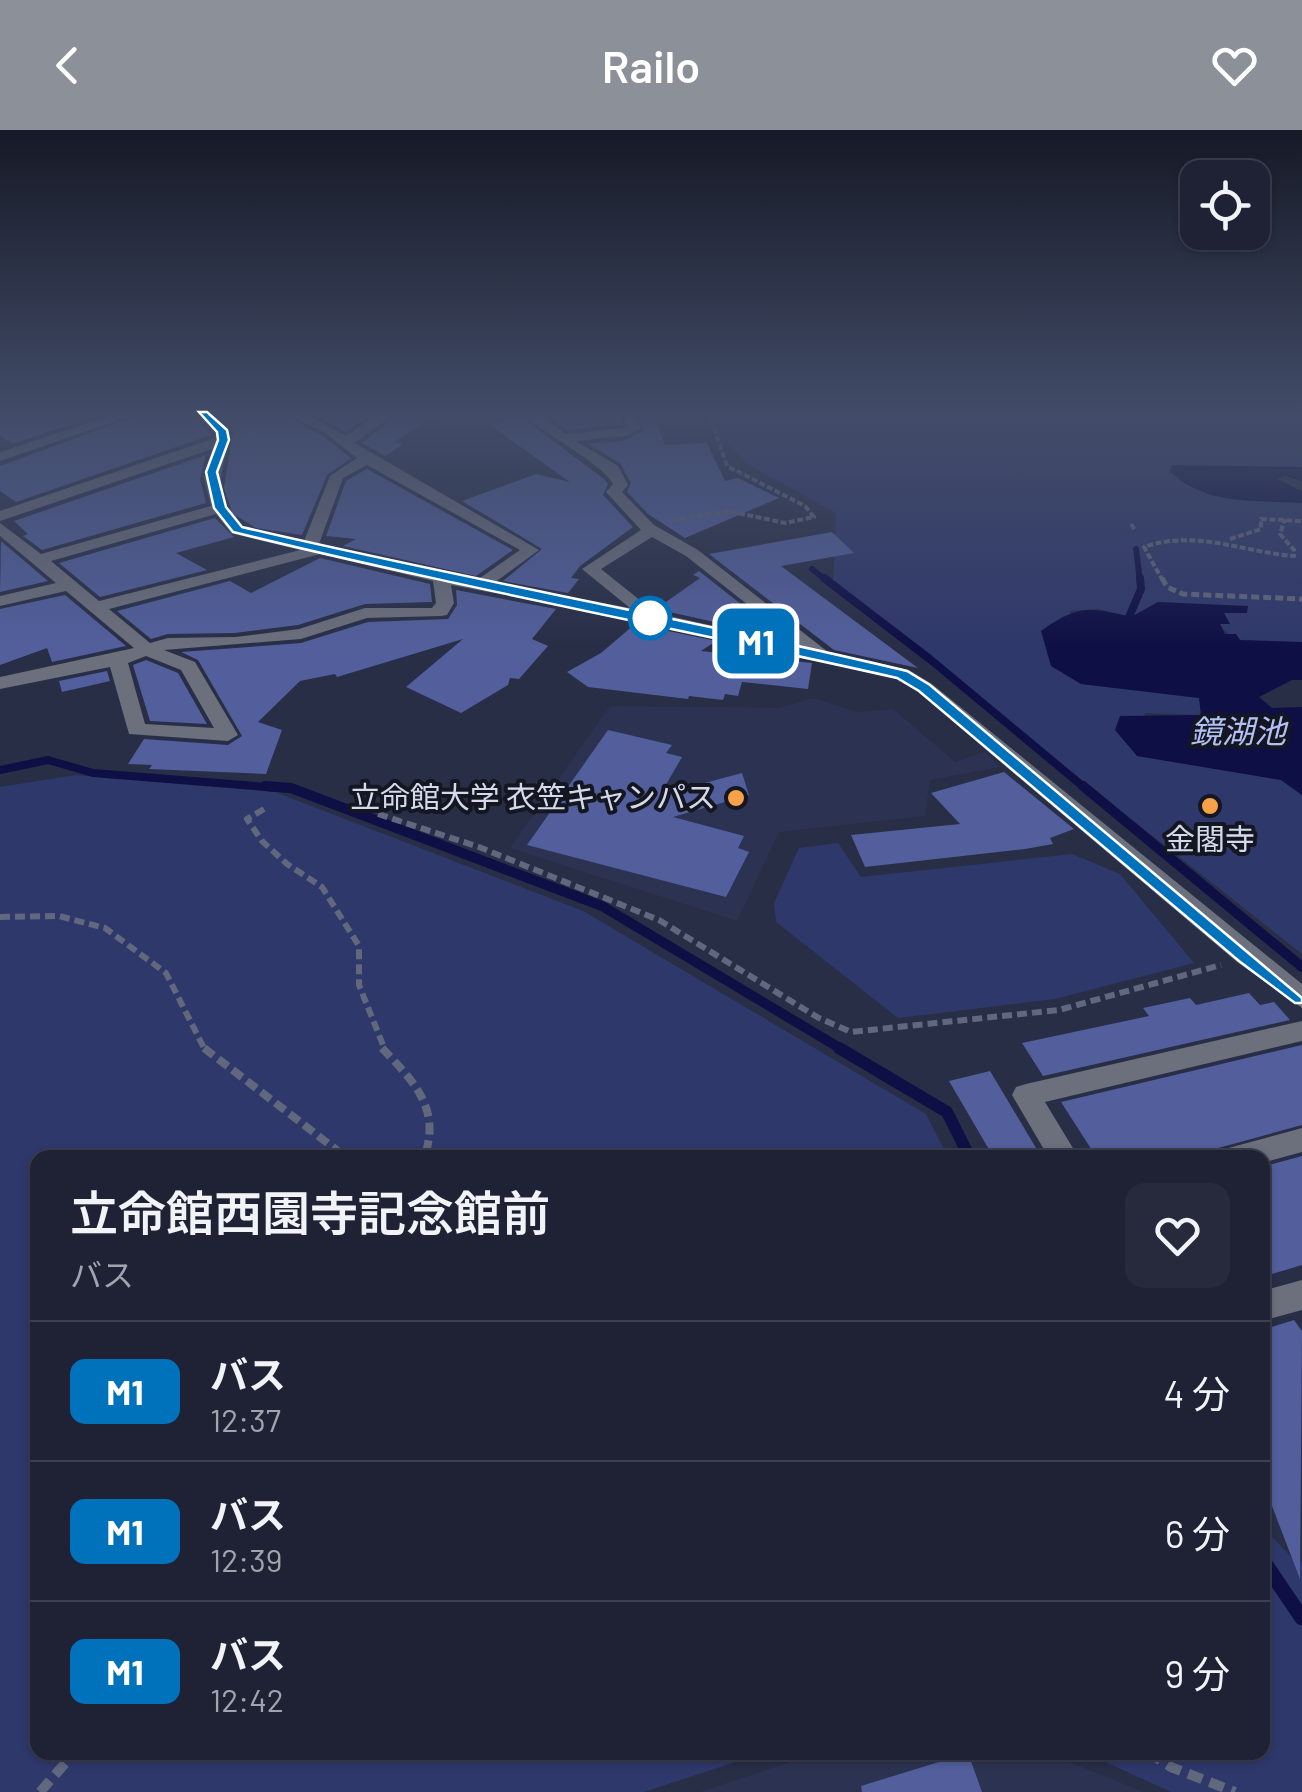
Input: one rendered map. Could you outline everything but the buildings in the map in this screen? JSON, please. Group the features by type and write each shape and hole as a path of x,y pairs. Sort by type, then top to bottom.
{"street":[{"path":"0,516 72,492"},
{"path":"216,492 220,508 238,530 441,578 653,618 902,674 925,688 1246,956 1302,998"},
{"path":"316,548 332,492"},
{"path":"425,492 531,550 480,585"},
{"path":"614,492 650,529 692,553 826,657"},
{"path":"36,560 220,508"},
{"path":"650,529 590,569 653,618"},
{"path":"3,534 149,651 194,672 228,735 136,730 118,660"},
{"path":"95,607 316,548"},
{"path":"0,683 118,660 168,643 235,642 301,634 366,614 441,611 445,603 441,578"},
{"path":"0,601 68,586"},
{"path":"1060,1150 1026,1094 1302,1031"},
{"path":"1265,1150 1302,1140"},
{"path":"1270,1304 1302,1295"}],"path":[{"path":"650,529 699,513 748,512 784,524 804,524 814,517 804,506 776,492"},
{"path":"1285,518 1280,534 1294,550 1294,556 1270,556 1186,535 1144,547 1167,588 1183,594 1302,599"},
{"path":"1230,540 1261,529 1261,519 1302,521"},
{"path":"264,809 247,819 287,864 322,887 359,946 358,986 379,1044 423,1092 430,1140 427,1150"},
{"path":"378,814 480,848 659,920 817,1017 852,1032 1060,1010 1246,956"},
{"path":"0,918 59,916 105,928 166,973 206,1052 337,1150"},
{"path":"40,1792 68,1760"},
{"path":"1160,1760 1235,1792"}],"shaded area":[{"name":"金閣寺","path":"797,492 1239,492 1261,500 1302,503 1302,642 1245,641 1226,632 1220,624 1229,624 1158,602 1131,617 1098,609 1070,611 1081,684 1199,698 1202,715 1145,713 1137,756 1281,780 1302,795 1302,954 833,583 836,513"},
{"name":"立命館大学 衣笠キャンパス","path":"813,698 858,712 893,709 955,762 985,752 1001,767 930,780 925,816 779,832 737,921 510,848 610,706 779,708"},
{"path":"76,775 275,792 583,911 926,1114 944,1150 30,1150 30,1760 742,1760 644,1792 0,1792 0,787"},
{"path":"838,843 861,877 1072,854 1120,874 1194,963 1055,999 898,1018 776,922 774,903 799,848"},
{"path":"1270,1534 1296,1562 1302,1562 1302,1792 1171,1792 1101,1760 1270,1760"},
{"path":"796,1760 1064,1760 1144,1792 700,1792"}],"water":[{"path":"1202,492 1302,492 1302,503 1249,501"},
{"name":"鏡湖池","path":"1158,602 1248,606 1247,613 1224,613 1230,624 1220,624 1225,634 1236,634 1240,640 1302,642 1302,680 1292,680 1259,697 1272,708 1302,707 1302,795 1281,780 1137,756 1115,730 1120,716 1201,715 1199,698 1081,684 1051,666 1041,631 1054,623 1084,611 1131,617"}],"waterway":[{"path":"1136,549 1140,581"},
{"path":"812,569 827,581"},
{"path":"824,578 931,660 1086,789"},
{"path":"1129,617 1141,589 1140,578"},
{"path":"0,770 48,760 93,773 292,789"},
{"path":"265,786 291,788 602,906 843,1050"},
{"path":"1083,786 1302,967"},
{"path":"839,1048 947,1112 966,1150"},
{"path":"1270,1571 1302,1618"}],"bus line":[{"name":"M1","path":"216,492 220,508 238,530 441,578 653,618 902,674 925,688 1246,956 1302,998"}],"place":[{"name":"立命館大学 衣笠キャンパス","path":"736,798"},
{"name":"金閣寺","path":"1210,806"}]}
